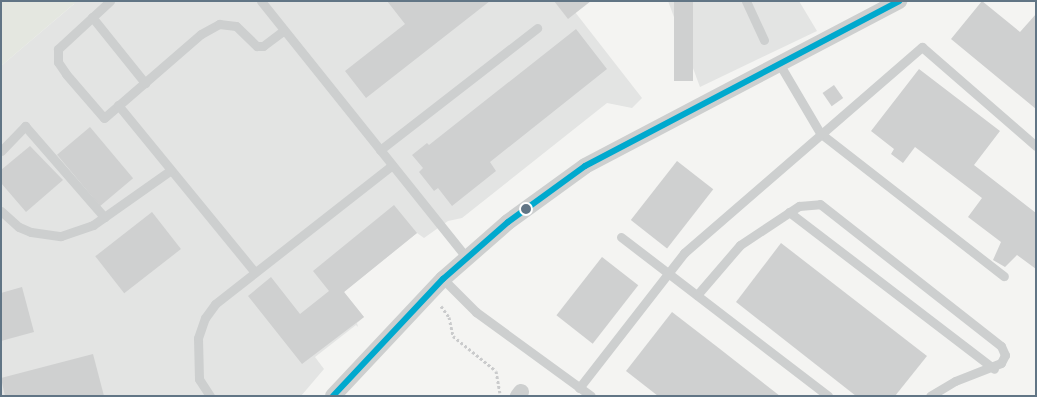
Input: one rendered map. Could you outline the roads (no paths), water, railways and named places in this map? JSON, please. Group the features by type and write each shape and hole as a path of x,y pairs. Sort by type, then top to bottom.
{"street":[{"path":"333,396 443,279 508,222 585,166 899,1"}],"lane":[{"path":"110,1 58,48 58,62 104,118 201,34 219,24 236,26 256,46 263,46 284,30"},
{"path":"261,1 467,258"},
{"path":"746,1 764,40"},
{"path":"92,17 144,83"},
{"path":"380,150 537,28"},
{"path":"580,388 667,271 684,253 820,132 922,47 1036,146"},
{"path":"780,65 820,132 1004,276"},
{"path":"118,105 254,271"},
{"path":"1,151 25,126 104,217"},
{"path":"210,396 199,379 197,360 198,338 205,318 215,304 254,271 392,165"},
{"path":"1,211 19,227 53,236 93,225 171,170"},
{"path":"697,295 740,245 789,212 808,203 820,204 995,339 1005,355 1001,363 994,369 955,381 930,396"},
{"path":"789,212 994,369"},
{"path":"621,237 828,396"},
{"path":"443,279 476,312 591,396"}]}
